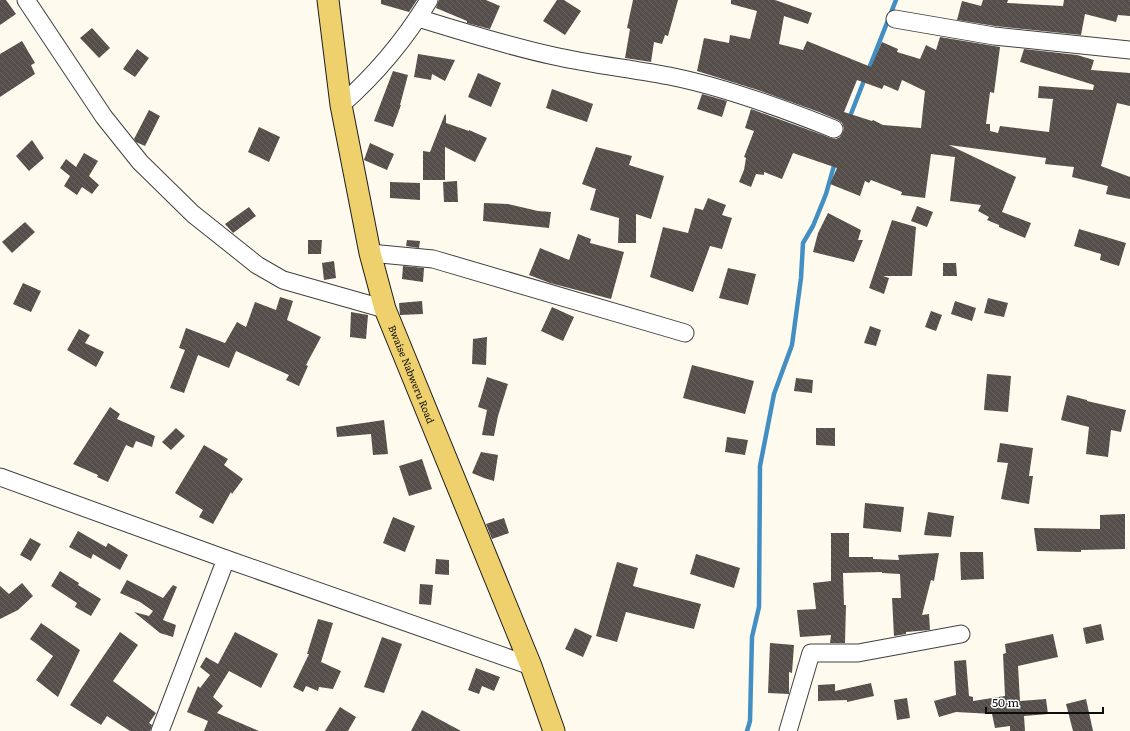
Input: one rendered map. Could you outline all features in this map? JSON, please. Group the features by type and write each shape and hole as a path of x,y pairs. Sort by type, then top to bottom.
{"main road":[{"name":"Bwaise Nabweru Road","path":"328,0 341,105 370,253 385,310 531,666 554,731"}],"street":[{"path":"26,0 104,117 140,162 193,214 257,265 283,280 385,310"},
{"path":"341,105 361,87 418,18 429,0"},
{"path":"418,18 515,47 550,55 675,77 724,90 791,112 834,129"},
{"path":"895,19 994,36 1130,50"},
{"path":"370,253 433,259 685,333"},
{"path":"0,477 226,559 531,666"},
{"path":"160,731 226,559"},
{"path":"788,731 811,653 858,653 961,634"}],"building":[{"path":"0,0 6,0 16,14 0,25"},
{"path":"381,0 417,0 409,12 381,4"},
{"path":"439,0 486,0 500,6 490,29 467,23 467,21 436,8"},
{"path":"557,0 564,0 581,11 565,35 543,21"},
{"path":"633,0 678,0 668,36 665,35 662,44 654,42 651,62 625,58 630,29 627,28"},
{"path":"731,0 775,0 812,13 808,24 784,16 779,44 803,50 807,41 871,67 882,42 898,49 897,52 920,59 926,45 936,50 940,37 1000,47 994,93 990,92 986,124 990,124 990,131 998,133 1000,126 1049,132 1053,99 1038,98 1039,86 1093,90 1094,85 1020,62 1024,49 1077,55 1094,60 1091,70 1130,73 1130,106 1117,103 1101,166 1130,177 1130,199 1106,194 1108,186 1072,177 1074,167 1045,164 1046,158 949,145 1016,177 1002,212 1031,223 1025,238 987,220 989,217 978,211 981,205 950,201 955,157 931,154 925,198 901,195 902,192 871,180 869,183 865,181 860,196 830,184 837,168 793,153 782,179 764,172 764,175 756,174 751,187 739,182 744,170 746,158 744,157 754,131 745,128 751,109 831,138 836,139 840,137 844,128 842,123 838,120 819,112 758,90 697,71 704,38 729,43 730,35 750,39 757,11 731,4","holes":["857,80 882,89 884,85 898,91 902,80 925,91 921,128 883,125 873,120 872,121 844,112"]},
{"path":"983,0 1008,0 1007,3 1063,6 1064,0 1130,0 1130,16 1118,15 1116,22 1085,14 1081,35 995,26 957,20 962,1 981,6"},
{"path":"92,28 110,48 99,58 80,38"},
{"path":"22,41 35,63 31,65 35,74 0,97 0,54"},
{"path":"137,49 149,58 135,77 123,69"},
{"path":"418,54 455,60 445,81 432,74 431,80 414,77"},
{"path":"393,71 408,75 401,105 393,127 374,121"},
{"path":"478,73 501,83 491,107 468,97"},
{"path":"552,89 593,104 587,122 546,108"},
{"path":"702,94 727,101 722,117 697,109"},
{"path":"149,110 160,116 145,146 136,142 134,139"},
{"path":"445,114 446,123 469,130 487,138 475,162 445,147 445,180 423,180 423,151 430,152"},
{"path":"259,127 280,137 269,162 248,152"},
{"path":"32,140 44,158 29,171 16,156"},
{"path":"370,143 394,154 387,170 364,160"},
{"path":"596,147 632,156 629,165 664,176 651,219 636,214 636,243 618,243 619,218 590,210 596,189 582,184"},
{"path":"84,153 98,161 89,176 99,185 92,194 82,187 77,195 64,186 70,176 60,168 66,159 76,167"},
{"path":"457,181 458,202 444,202 443,182"},
{"path":"390,182 420,183 420,200 390,198"},
{"path":"708,198 726,205 722,215 732,218 722,249 710,246 693,292 650,277 663,227 688,233 695,208 703,210"},
{"path":"484,203 508,204 538,211 551,212 549,228 483,221"},
{"path":"917,206 933,212 927,227 911,221"},
{"path":"249,207 256,216 233,233 225,224"},
{"path":"828,213 861,230 858,240 863,240 854,262 813,252 818,233"},
{"path":"892,220 916,227 912,276 883,276 889,278 884,294 869,288"},
{"path":"25,222 35,232 12,253 2,242"},
{"path":"1079,229 1126,243 1119,266 1100,260 1101,254 1074,246"},
{"path":"578,234 591,239 590,243 624,252 611,299 550,283 529,275 540,248 569,260"},
{"path":"308,240 322,240 321,254 308,254"},
{"path":"407,240 420,241 419,248 406,246"},
{"path":"334,261 336,278 324,280 322,263"},
{"path":"943,263 956,263 957,276 943,276"},
{"path":"403,266 424,268 423,282 402,279"},
{"path":"728,268 756,274 748,305 719,298"},
{"path":"23,283 41,291 31,312 13,304"},
{"path":"280,297 293,301 287,320 321,337 306,365 308,366 299,386 286,380 289,375 236,351 229,368 198,355 184,393 170,388 185,350 179,348 186,328 225,343 237,322 246,327 255,302 276,310"},
{"path":"988,298 1008,303 1004,317 984,313"},
{"path":"422,301 423,314 400,315 399,303"},
{"path":"955,301 976,308 972,321 951,314"},
{"path":"552,307 574,317 563,341 541,331"},
{"path":"931,311 942,315 936,331 925,327"},
{"path":"351,312 368,315 366,339 350,337"},
{"path":"870,326 881,330 876,346 864,343"},
{"path":"79,329 90,335 85,343 104,352 96,367 67,350"},
{"path":"487,337 486,365 472,364 473,339"},
{"path":"692,365 754,381 745,414 683,398"},
{"path":"987,374 1011,376 1008,412 984,410"},
{"path":"487,377 508,384 498,416 494,436 482,435 487,410 478,407"},
{"path":"796,378 813,380 812,393 794,391"},
{"path":"1067,395 1126,410 1121,432 1111,430 1108,457 1086,454 1089,427 1061,420"},
{"path":"110,407 120,414 117,419 155,436 152,447 136,441 133,448 126,445 108,482 97,477 98,475 73,464"},
{"path":"384,420 388,454 373,455 371,434 337,437 336,427"},
{"path":"176,428 185,436 171,450 162,442"},
{"path":"816,428 835,428 835,446 816,445"},
{"path":"727,437 748,440 745,455 725,452"},
{"path":"1000,443 1033,448 1029,476 1033,476 1029,504 1001,499 1008,463 997,462"},
{"path":"204,445 228,459 224,465 243,479 232,494 231,492 213,524 199,517 203,510 175,493"},
{"path":"481,452 498,455 494,481 472,473"},
{"path":"422,459 432,489 409,496 399,466"},
{"path":"865,503 904,507 901,532 863,528"},
{"path":"928,512 954,516 951,537 924,535"},
{"path":"1125,514 1125,549 1081,550 1081,552 1037,551 1034,528 1100,529 1100,515"},
{"path":"393,517 415,526 405,552 383,543"},
{"path":"504,518 509,533 492,539 486,524"},
{"path":"78,531 106,547 108,543 128,555 120,570 93,554 91,559 69,547"},
{"path":"831,533 849,533 849,557 873,557 873,559 899,560 898,555 939,553 934,581 931,580 922,615 929,614 930,630 906,632 906,634 894,636 892,598 901,598 900,574 882,572 843,573 844,605 846,605 845,643 830,643 831,635 800,637 797,610 816,609 813,583 831,581"},
{"path":"30,538 41,544 31,561 20,555"},
{"path":"960,552 983,552 984,579 961,580"},
{"path":"696,554 740,568 734,588 690,574"},
{"path":"436,559 449,560 449,575 435,574"},
{"path":"617,562 638,568 633,586 701,604 694,629 626,612 617,642 596,636"},
{"path":"60,571 79,583 78,585 101,599 91,616 75,607 77,603 51,586"},
{"path":"127,580 163,598 173,585 177,587 163,620 176,625 173,637 160,633 134,612 149,616 153,611 140,602 120,593"},
{"path":"22,583 33,596 18,610 0,619 0,586 9,594"},
{"path":"420,584 433,585 431,605 419,604"},
{"path":"318,619 333,623 321,662 341,671 333,689 319,687 318,691 306,686 303,692 293,687 309,654 307,654"},
{"path":"41,623 80,650 58,697 36,680 53,656 30,639"},
{"path":"1101,624 1104,640 1086,644 1083,628"},
{"path":"575,628 592,636 583,657 565,649"},
{"path":"120,632 138,645 113,681 156,713 149,723 152,725 150,731 130,731 107,716 101,725 70,705"},
{"path":"235,632 278,654 261,688 229,671 213,697 223,706 217,713 259,731 204,731 208,721 187,712 198,686 200,688 210,675 200,667 206,657 218,664"},
{"path":"1053,634 1058,657 1018,666 1020,701 1046,699 1048,714 1024,716 1025,731 1010,731 1010,726 995,728 992,714 956,712 939,717 934,701 956,695 954,661 966,660 969,696 973,697 973,701 1005,696 1003,654 1006,653 1005,644"},
{"path":"382,637 402,644 384,693 364,687"},
{"path":"770,643 794,645 792,673 789,672 789,694 768,693"},
{"path":"476,668 500,677 494,691 482,686 479,694 468,690"},
{"path":"871,683 874,696 847,702 847,700 818,701 818,685 835,684 835,691"},
{"path":"907,698 910,718 897,720 894,700"},
{"path":"1086,699 1093,731 1073,731 1066,704"},
{"path":"340,707 356,717 348,731 325,731"},
{"path":"422,710 461,731 411,731"}],"waterway":[{"path":"868,71 896,0"},
{"path":"849,119 865,78"},
{"path":"747,731 750,721 752,637 759,607 760,466 774,394 792,345 801,278 803,243 813,226 826,194 835,162"}]}
